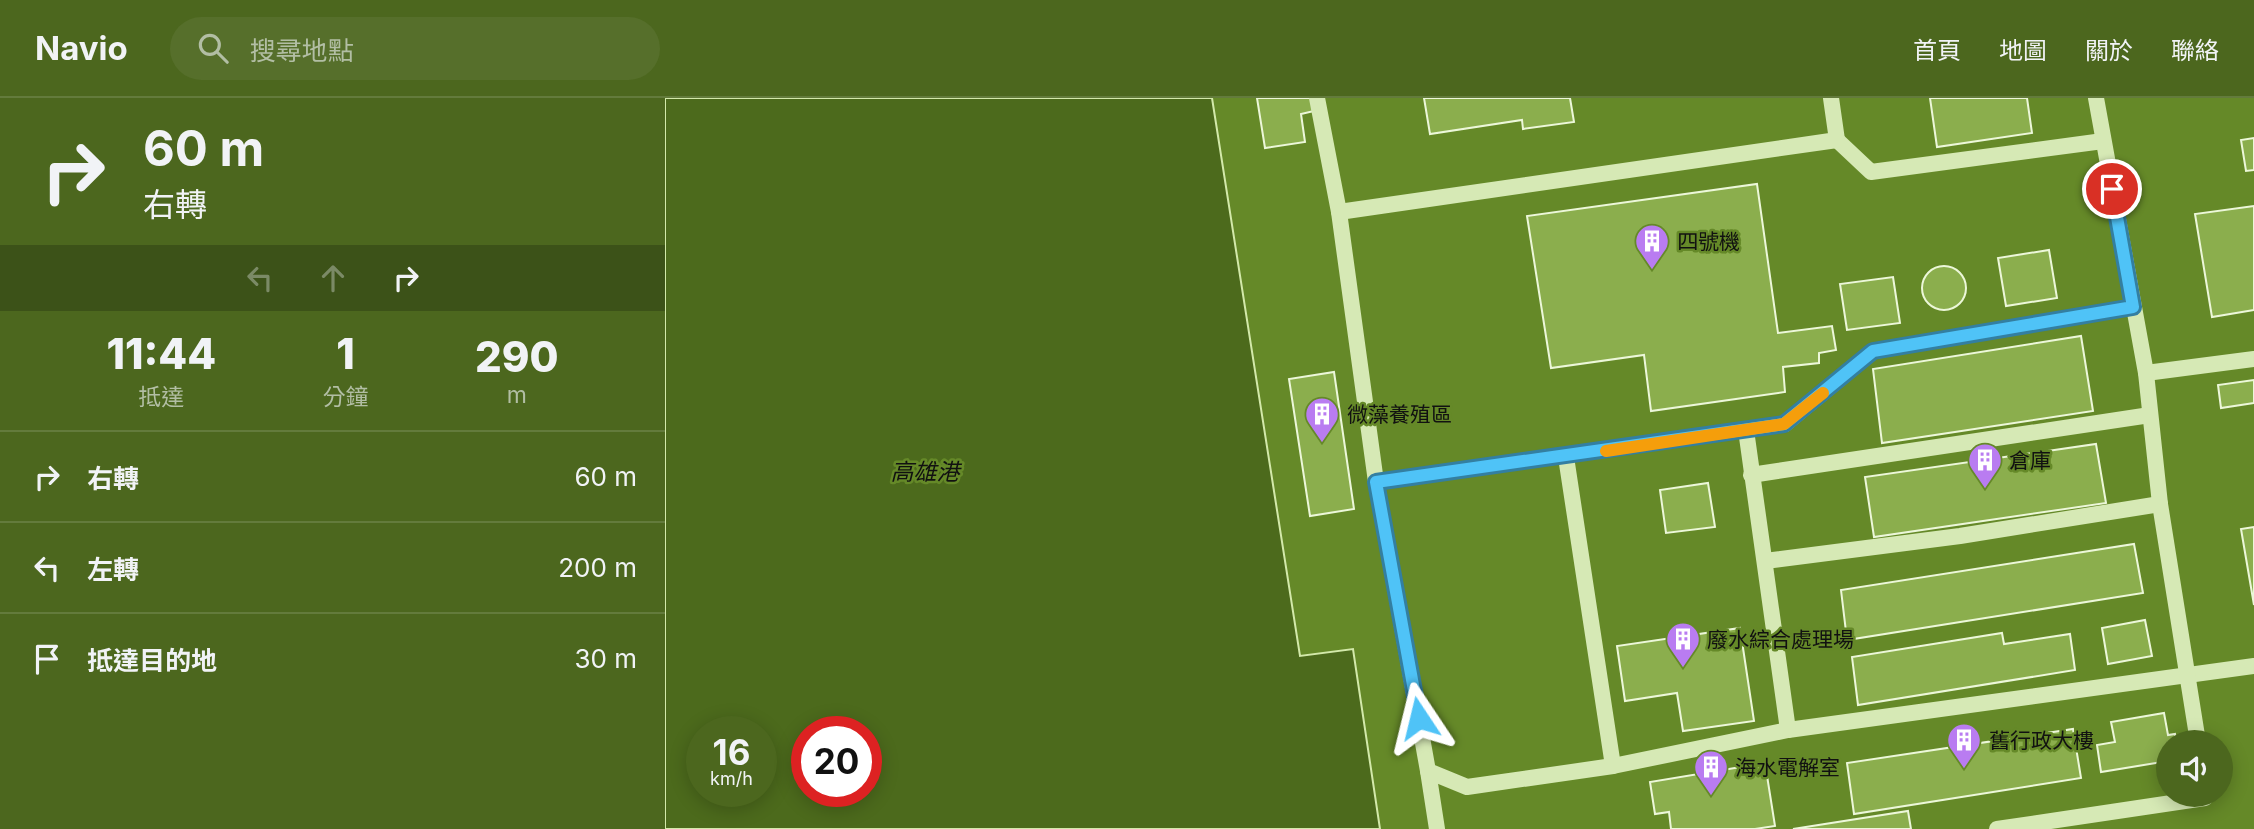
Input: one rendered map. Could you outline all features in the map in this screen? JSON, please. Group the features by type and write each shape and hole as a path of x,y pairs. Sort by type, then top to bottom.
{"lane":[{"path":"1317,98 1339,212 1376,482 1437,829"},
{"path":"1831,98 1837,140 1871,172 2103,141"},
{"path":"2096,98 2145,373 2160,504 2195,730"},
{"path":"1339,212 1837,140"},
{"path":"1376,482 1784,424 1873,351 2133,307"},
{"path":"2145,373 2254,359"},
{"path":"1751,475 2150,415"},
{"path":"1746,430 1788,730"},
{"path":"1566,457 1613,766"},
{"path":"1765,561 1960,536 2160,504"},
{"path":"1428,771 1467,787 1613,766 1788,730 2254,666"},
{"path":"1997,829 2156,805"}],"water":[{"name":"高雄港","path":"665,98 1212,98 1300,656 1353,649 1380,829 665,829"}],"building":[{"path":"1257,98 1312,98 1314,111 1301,114 1305,142 1265,148"},
{"path":"1424,98 1570,98 1574,122 1523,129 1522,120 1430,134"},
{"path":"1930,98 2027,98 2032,133 1937,147"},
{"path":"2254,138 2254,170 2246,171 2241,140"},
{"name":"四號機","path":"1757,184 1778,333 1832,326 1836,350 1819,353 1819,363 1783,367 1785,392 1651,411 1644,355 1551,368 1527,216"},
{"path":"2254,206 2254,310 2212,317 2195,214"},
{"path":"2049,250 2057,298 2006,306 1998,258"},
{"path":"1944,266 1953,267 1960,272 1965,279 1965,297 1960,304 1953,309 1944,310 1935,309 1928,304 1923,297 1922,288 1923,279 1928,272 1935,267"},
{"path":"1893,277 1900,323 1847,330 1840,284"},
{"path":"2081,336 2093,411 1882,443 1873,369"},
{"name":"微藻養殖區","path":"1334,372 1354,509 1310,516 1289,379"},
{"path":"2254,380 2254,403 2221,408 2218,385"},
{"name":"倉庫","path":"2096,444 2106,503 1874,537 1865,477"},
{"path":"1708,483 1715,527 1666,533 1660,490"},
{"path":"2254,527 2254,605 2241,529"},
{"path":"2134,544 2143,593 1847,640 1841,590"},
{"path":"2145,620 2152,656 2108,664 2102,628"},
{"name":"廢水綜合處理場","path":"1740,628 1754,721 1683,731 1677,693 1625,701 1617,646"},
{"path":"2002,633 2004,644 2070,634 2075,670 1858,705 1852,657"},
{"path":"2164,713 2167,730 2156,730 2156,763 2101,772 2097,745 2115,742 2111,722"},
{"name":"舊行政大樓","path":"2073,729 2081,778 1854,814 1847,763"},
{"name":"海水電解室","path":"1765,763 1775,826 1755,829 1671,829 1669,812 1655,814 1650,782"},
{"name":"海水電解室","path":"1908,811 1911,829 1793,829"}],"slow traffic":[{"path":"1606,451 1784,424 1823,393"}],"place":[{"name":"四號機","path":"1652,271"},
{"name":"微藻養殖區","path":"1322,444"},
{"name":"倉庫","path":"1985,490"},
{"name":"廢水綜合處理場","path":"1683,669"},
{"name":"舊行政大樓","path":"1964,770"},
{"name":"海水電解室","path":"1711,797"}],"route":[{"path":"1419,718 1376,482 1784,424 1873,351 2133,307 2112,189"}]}
